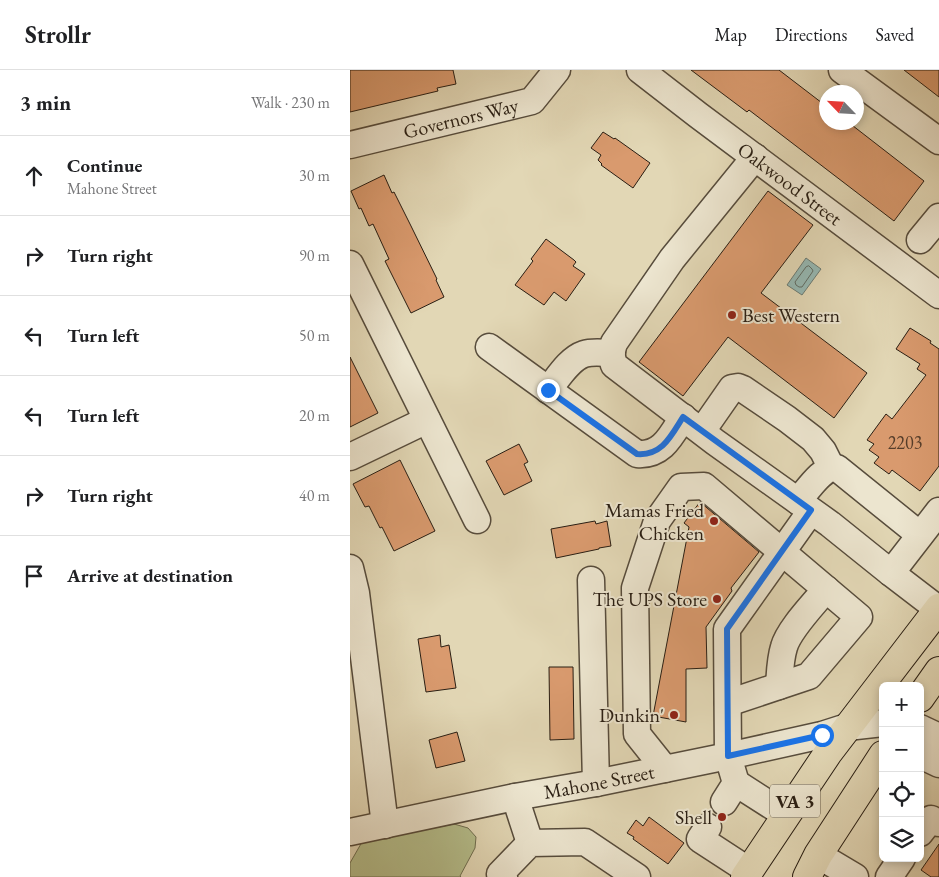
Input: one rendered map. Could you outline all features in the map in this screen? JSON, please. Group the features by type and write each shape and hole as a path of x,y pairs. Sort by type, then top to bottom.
{"highway":[{"name":"VA 3","path":"747,874 828,753 939,608"},
{"path":"924,692 939,671"},
{"name":"VA 3","path":"812,866 879,761"}],"street":[{"name":"Governors Way","path":"350,145 532,101 557,70"},
{"name":"Oakwood Street","path":"640,70 939,295"},
{"path":"842,70 939,141"},
{"path":"755,157 672,259 614,343 612,352 614,365 830,524 891,573 939,608"},
{"path":"920,240 939,216"},
{"path":"350,264 477,520"},
{"path":"489,347 637,454 647,455 656,451 692,424 732,388 738,387 787,419 812,439 823,451 831,467"},
{"path":"548,390 577,357 590,352 612,352"},
{"path":"350,457 427,420"},
{"path":"786,815 730,792 727,629 782,552 804,506 824,472 831,467 837,468 846,474 920,535"},
{"path":"665,769 637,734 635,588 657,521 682,488 704,486 859,617 809,676 728,703"},
{"path":"891,573 939,511"},
{"path":"350,568 356,593 385,825"},
{"path":"591,580 596,783"},
{"path":"779,686 780,666 784,646 789,634 826,589"},
{"name":"Mahone Street","path":"353,836 385,825 515,797 596,783 728,756 847,728 879,724"},
{"path":"847,728 879,737"},
{"path":"924,730 939,737"},
{"path":"924,757 939,764"},
{"path":"515,797 530,843"},
{"path":"708,827 700,838 747,874"},
{"path":"504,877 500,874 530,843 584,842 636,877"},
{"path":"889,877 899,862"},
{"path":"812,866 855,877"}],"green space":[{"path":"454,824 468,828 476,837 475,848 461,877 350,877 350,863 362,842"}],"water":[{"path":"806,258 821,269 802,295 787,285"}],"building":[{"path":"350,70 453,70 456,84 437,88 438,91 350,112"},
{"path":"691,70 779,70 819,101 819,130 858,130 924,181 894,221 749,110 747,112"},
{"path":"904,70 939,70 939,97"},
{"path":"603,132 615,138 650,163 633,188 601,165 598,160 601,155 591,148"},
{"path":"384,175 411,226 444,297 411,313 385,261 389,259 373,224 369,226 351,191"},
{"name":"Best Western","path":"768,191 813,225 761,293 867,373 834,418 728,337 683,396 639,362"},
{"path":"546,239 574,260 576,262 573,266 585,274 566,301 554,292 544,305 515,285 533,261 531,259"},
{"path":"910,328 931,341 930,343 939,349 939,466 920,491 892,470 889,474 874,463 879,457 869,450 874,444 867,440 886,414 892,419 926,375 917,369 920,364 896,349"},
{"path":"350,357 378,413 350,427"},
{"path":"519,444 528,462 524,464 532,481 504,495 486,461"},
{"path":"400,460 435,531 394,551 382,527 380,528 369,506 365,507 353,484"},
{"path":"700,502 759,552 731,588 732,591 706,627 707,668 686,669 686,722 653,716 689,527 684,523"},
{"path":"595,521 596,524 607,521 611,546 556,558 551,529"},
{"path":"440,635 441,647 449,645 456,688 426,692 418,639"},
{"path":"549,667 573,667 574,739 550,740"},
{"path":"457,732 465,761 436,768 429,740"},
{"path":"649,817 684,843 668,864 627,833 636,820 643,826"},
{"path":"939,844 939,877 931,877 921,870"}],"place":[{"name":"Best Western","path":"732,315"},
{"name":"Mamas Fried Chicken","path":"714,521"},
{"name":"The UPS Store","path":"717,599"},
{"name":"Dunkin'","path":"674,715"},
{"name":"Shell","path":"722,817"}],"route":[{"path":"548,390 637,454 647,455 656,451 667,441 683,417 811,510 727,629 728,756 822,735"}]}
